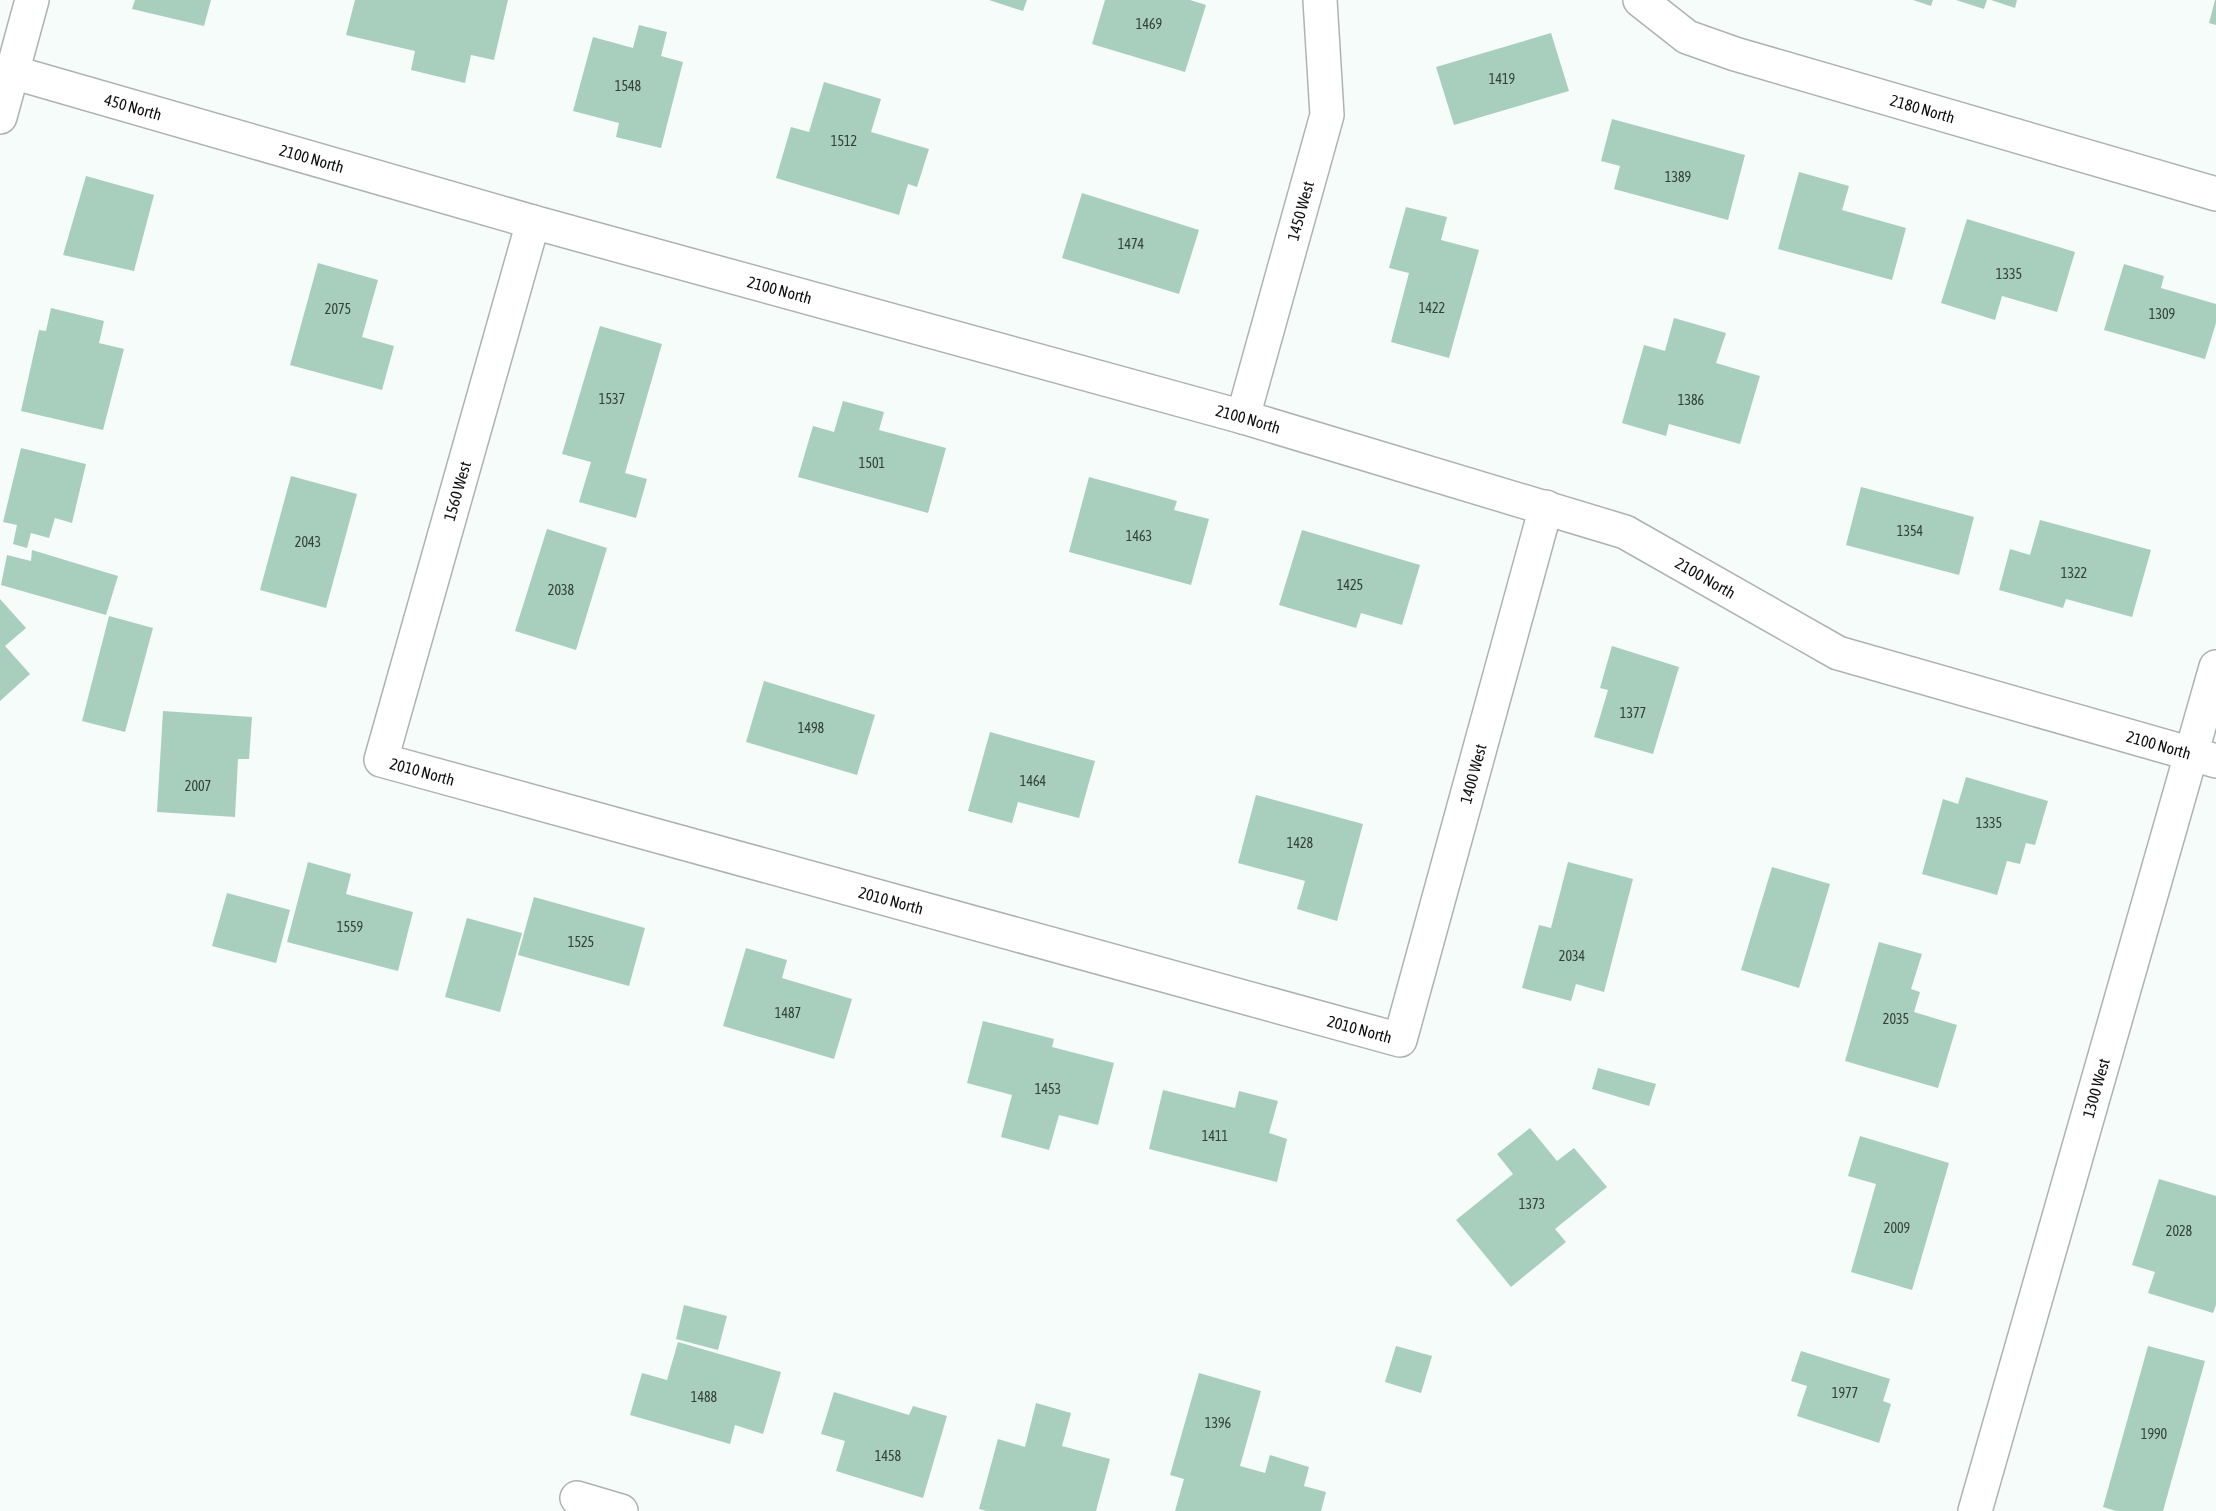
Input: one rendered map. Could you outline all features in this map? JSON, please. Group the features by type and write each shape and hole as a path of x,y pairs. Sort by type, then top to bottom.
{"street":[{"path":"0,117 32,0"},
{"name":"1450 West","path":"1243,417 1327,115 1320,0"},
{"name":"2180 North","path":"1640,0 1687,37 1735,54 2216,194"},
{"name":"450 North","path":"12,72 254,143"},
{"name":"2100 North","path":"254,143 1243,417 1546,507 1625,532 1838,653 2203,757"},
{"name":"1560 West","path":"381,760 533,222"},
{"name":"1400 West","path":"1400,1040 1546,507"},
{"name":"1300 West","path":"1975,1511 2203,757 2216,667"},
{"name":"2010 North","path":"381,760 1400,1040"},
{"path":"577,1498 621,1511"}],"building":[{"path":"135,0 211,0 204,26 132,9"},
{"path":"355,0 508,0 494,60 471,55 465,83 411,70 415,51 346,35"},
{"path":"989,0 1027,0 1023,11"},
{"path":"1105,0 1190,0 1206,5 1185,72 1092,44"},
{"path":"1913,0 1933,0 1931,6"},
{"path":"1956,0 1987,0 1984,9"},
{"path":"1991,0 2017,0 2015,8"},
{"path":"2216,0 2216,25 2209,23"},
{"path":"639,25 667,32 661,56 683,62 661,148 616,137 619,123 573,111 593,37 633,48"},
{"path":"1551,33 1569,91 1454,125 1436,67"},
{"path":"824,82 881,99 871,132 929,149 917,187 908,184 899,215 776,178 791,127 809,132"},
{"path":"1612,119 1745,155 1728,220 1614,189 1620,166 1601,161"},
{"path":"1799,172 1849,186 1842,210 1906,228 1892,280 1778,249"},
{"path":"86,176 154,195 134,271 63,255"},
{"path":"1082,193 1199,230 1179,294 1062,258"},
{"path":"1406,207 1447,217 1441,240 1479,250 1449,358 1391,342 1409,273 1389,268"},
{"path":"1967,219 2075,252 2057,312 2002,296 1995,320 1941,303"},
{"path":"318,263 378,280 362,337 394,346 382,390 290,365"},
{"path":"2124,264 2164,276 2161,288 2216,304 2216,323 2205,359 2104,330"},
{"path":"51,308 104,321 99,343 124,349 103,430 21,411 39,330 46,331"},
{"path":"1674,318 1726,333 1716,363 1760,376 1740,444 1669,424 1666,436 1622,423 1644,345 1665,351"},
{"path":"600,326 662,344 625,473 647,479 636,518 579,502 591,462 562,454"},
{"path":"843,401 884,412 879,430 946,448 928,513 798,477 813,426 834,432"},
{"path":"21,448 86,464 72,523 55,518 49,538 31,533 27,548 13,544 17,525 3,522"},
{"path":"291,476 357,494 326,608 260,590"},
{"path":"1089,477 1177,501 1174,510 1209,519 1191,585 1069,552"},
{"path":"1861,487 1974,517 1959,575 1846,545"},
{"path":"2040,520 2151,550 2132,617 2066,599 2063,608 1999,590 2010,549 2030,555"},
{"path":"547,529 607,548 576,650 515,631"},
{"path":"1302,530 1420,565 1402,625 1361,613 1356,628 1279,605"},
{"path":"32,550 118,576 106,615 1,585 7,555 31,561"},
{"path":"0,599 26,628 5,646 30,674 0,701"},
{"path":"109,616 153,628 125,732 82,721"},
{"path":"1612,646 1679,667 1653,754 1594,737 1608,690 1600,688"},
{"path":"764,681 875,715 857,775 746,742"},
{"path":"163,711 252,717 249,759 238,759 235,817 157,812"},
{"path":"990,732 1095,761 1079,818 1018,802 1012,823 968,811"},
{"path":"1966,777 2048,801 2035,845 2026,843 2020,864 2007,861 1997,895 1922,874 1943,799 1958,804"},
{"path":"1256,795 1363,824 1337,921 1297,909 1305,881 1238,863"},
{"path":"308,862 351,874 346,894 413,912 398,971 287,942"},
{"path":"1568,862 1633,879 1604,992 1576,984 1571,1001 1522,988 1539,925 1551,928"},
{"path":"1772,867 1830,884 1799,988 1741,970"},
{"path":"227,893 290,910 276,963 212,946"},
{"path":"534,897 645,928 629,986 518,955"},
{"path":"467,918 522,933 500,1012 445,997"},
{"path":"1879,942 1922,954 1911,989 1920,992 1914,1012 1957,1025 1938,1088 1845,1061"},
{"path":"746,948 787,960 782,978 852,999 834,1059 723,1026"},
{"path":"983,1021 1054,1039 1052,1047 1114,1063 1098,1125 1059,1115 1049,1150 1001,1137 1012,1095 967,1083"},
{"path":"1598,1068 1656,1084 1649,1106 1592,1089"},
{"path":"1163,1090 1235,1108 1239,1091 1278,1101 1269,1133 1287,1139 1277,1182 1149,1149"},
{"path":"1530,1128 1557,1161 1574,1148 1607,1187 1555,1229 1566,1242 1511,1287 1456,1220 1513,1174 1497,1154"},
{"path":"1860,1136 1949,1163 1912,1290 1851,1272 1876,1184 1848,1176"},
{"path":"2159,1179 2216,1196 2216,1305 2213,1313 2148,1293 2155,1272 2132,1265"},
{"path":"684,1305 727,1316 718,1350 676,1339"},
{"path":"678,1342 781,1372 763,1434 735,1425 730,1444 630,1415 642,1373 667,1380"},
{"path":"1396,1346 1432,1356 1421,1393 1385,1382"},
{"path":"2148,1346 2205,1361 2163,1511 2116,1511 2103,1507"},
{"path":"1801,1351 1890,1379 1883,1401 1891,1404 1879,1443 1797,1416 1807,1386 1791,1381"},
{"path":"1199,1373 1261,1391 1240,1466 1265,1473 1270,1455 1309,1467 1304,1486 1326,1492 1321,1511 1175,1511 1184,1479 1170,1475"},
{"path":"834,1392 909,1415 913,1406 947,1416 923,1498 836,1471 845,1441 821,1434"},
{"path":"1036,1403 1071,1413 1062,1446 1110,1459 1096,1511 987,1511 979,1509 998,1439 1025,1447"}]}
